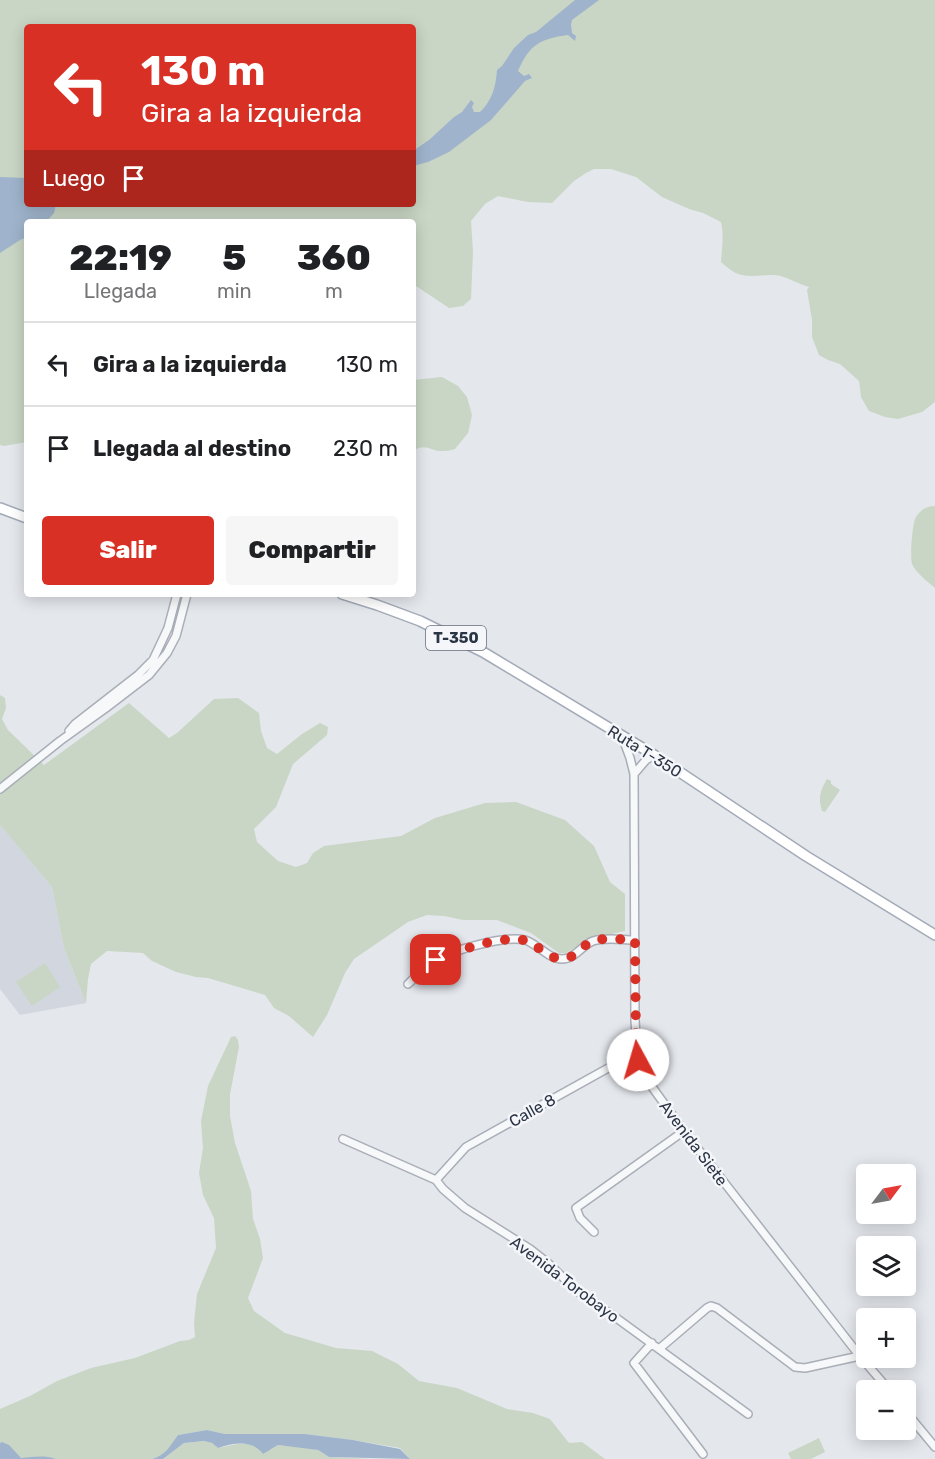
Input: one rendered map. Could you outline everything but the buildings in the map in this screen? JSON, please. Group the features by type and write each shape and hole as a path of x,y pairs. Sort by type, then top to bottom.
{"main road":[{"path":"0,508 24,517"},
{"name":"Ruta T-350","path":"351,597 398,613 483,652 654,755 806,856 935,935"}],"street":[{"path":"60,741 75,724 138,675 153,660 168,628 176,597"},
{"path":"0,789 156,668 176,636 186,597"},
{"name":"Avenida Siete","path":"622,736 634,774 637,1052 641,1068 647,1080 684,1131 856,1350"},
{"path":"634,774 639,766 654,755"},
{"path":"408,984 436,960 497,941 515,939 527,941 554,957 562,959 570,957 595,940 635,940"},
{"name":"Calle 8","path":"436,1180 466,1147 637,1052"},
{"path":"594,1232 580,1218 576,1208 684,1131"},
{"name":"Avenida Torobayo","path":"344,1139 436,1180 465,1208 530,1249 577,1291 748,1414"},
{"path":"659,1349 707,1308 713,1306 795,1367 805,1368 856,1356"},
{"path":"652,1343 634,1363 703,1454"},
{"name":"Avenida Siete","path":"871,1368 881,1380"},
{"path":"916,1424 935,1447"}],"shaded area":[{"path":"0,825 52,887 64,948 86,1003 20,1015 0,989"}],"green space":[{"path":"0,0 935,0 935,402 922,412 898,419 869,411 861,397 859,381 840,364 819,355 812,337 807,290 809,287 781,276 747,276 733,272 721,262 723,237 721,222 662,197 636,177 611,169 594,169 574,181 552,203 528,202 498,196 485,204 471,221 473,252 471,299 463,306 449,308 416,286 416,219 24,219 24,443 0,445"},
{"path":"442,377 458,386 467,397 472,415 468,433 455,449 439,451 422,447 416,449 416,380"},
{"path":"935,506 935,588 914,567 911,555 912,533 916,517 924,509"},
{"path":"0,695 5,698 6,708 2,719 8,730 44,765 129,703 169,738 214,699 238,698 259,713 261,731 267,748 277,754 320,723 328,727 327,735 293,764 276,807 254,829 257,842 278,861 296,867 307,863 313,853 324,846 401,836 435,818 485,803 516,802 565,820 594,846 610,882 625,894 625,931 589,939 566,953 559,953 531,933 497,920 463,920 427,915 408,922 354,959 345,973 327,1015 313,1037 289,1016 274,1008 265,995 208,978 176,972 152,961 143,953 107,951 91,964 86,1003 64,948 52,887 0,825"},
{"path":"827,779 840,790 825,812 822,811 820,798"},
{"path":"45,963 60,987 32,1006 16,982"},
{"path":"235,1036 239,1047 230,1094 230,1116 235,1143 251,1191 253,1219 260,1239 263,1258 248,1298 254,1311 285,1333 336,1348 372,1351 398,1364 419,1381 457,1388 507,1409 533,1413 550,1419 569,1443 582,1442 605,1459 410,1459 400,1448 353,1440 305,1434 225,1434 207,1430 178,1435 165,1453 152,1459 0,1459 0,1409 57,1381 91,1368 135,1358 195,1337 197,1294 216,1248 214,1218 203,1195 199,1173 203,1148 201,1121 208,1086 231,1037"},
{"path":"819,1438 825,1452 811,1459 791,1459 788,1453"},
{"path":"204,1441 218,1448 250,1444 260,1449 270,1450 278,1445 318,1450 329,1457 372,1459 163,1459 184,1443"}],"water":[{"path":"575,0 599,0 572,20 572,33 576,36 575,41 568,35 543,41 532,49 518,71 524,76 529,74 532,78 525,81 491,120 449,152 416,165 416,149 462,112 471,100 474,103 472,107 474,112 480,112 493,93 497,70 514,48 528,35 536,32"},
{"path":"0,177 24,178 24,207 55,207 54,213 49,219 24,219 24,238 0,253"},
{"path":"207,1430 225,1434 305,1434 353,1440 400,1449 410,1459 329,1457 318,1450 278,1445 263,1454 259,1449 248,1444 218,1448 204,1441 184,1443 163,1459 152,1459 164,1453 178,1435"},
{"path":"0,1443 9,1445 21,1458 56,1459 0,1459"}],"route":[{"path":"436,960 476,946 515,939 527,941 554,957 562,959 574,955 595,940 635,940 638,1060"}]}
